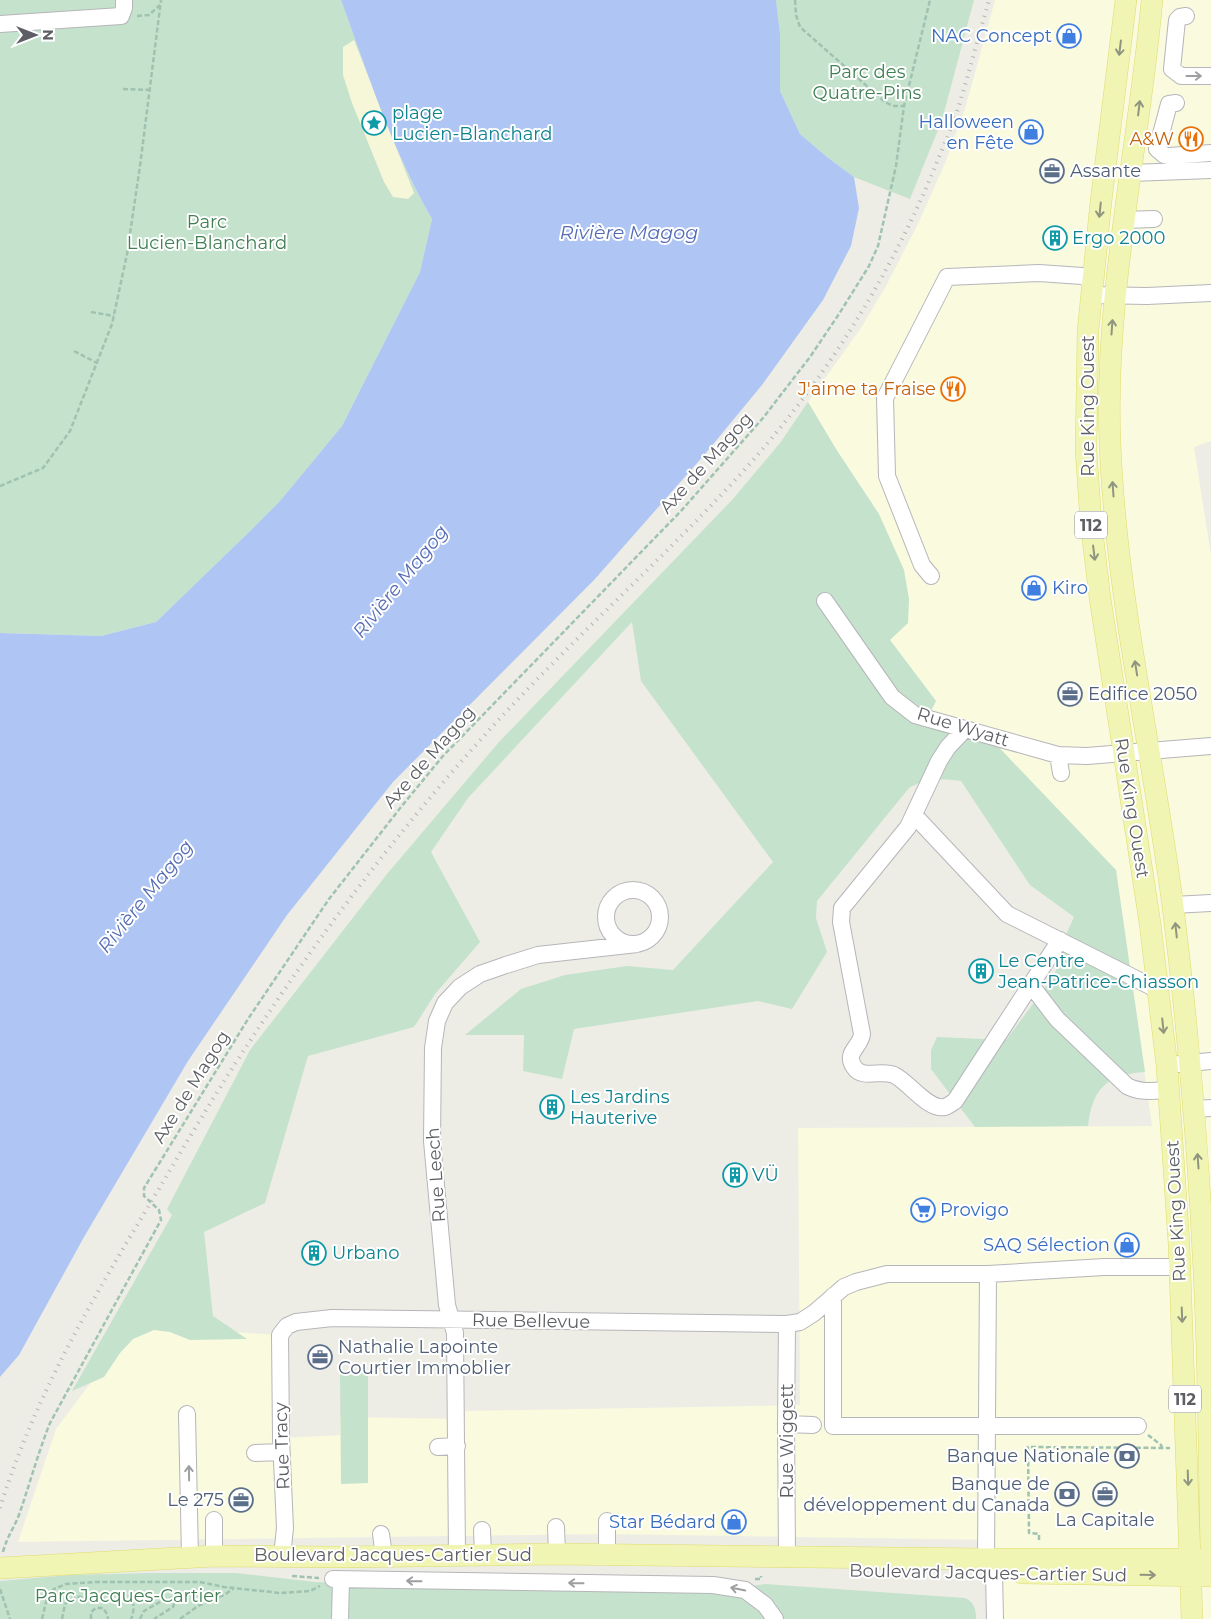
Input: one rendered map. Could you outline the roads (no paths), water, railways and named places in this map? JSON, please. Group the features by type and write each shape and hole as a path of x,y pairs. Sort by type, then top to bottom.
{"main road":[{"name":"Rue King Ouest","path":"1126,0 1088,331 1086,409 1088,494 1100,598 1158,990 1167,1066 1201,1567 1192,1619"},
{"name":"Rue King Ouest","path":"1152,0 1115,295 1109,389 1110,442 1113,500 1124,592 1173,905 1189,1063 1202,1109 1209,1321 1211,1546"},
{"name":"Boulevard Jacques-Cartier Sud","path":"6,1564 214,1556 607,1554 787,1557 816,1570 990,1566 1201,1567"}],"street":[{"path":"0,24 122,8"},
{"path":"1186,16 1180,17 1177,20 1172,69 1181,76 1211,76"},
{"path":"1176,103 1169,104 1157,148 1164,155 1168,156 1211,153"},
{"path":"1131,173 1211,170"},
{"path":"1124,220 1154,219"},
{"path":"931,576 922,565 887,476 885,398 947,277 1039,273 1082,276 1092,288 1115,295 1147,296 1211,293"},
{"name":"Rue Wyatt","path":"825,601 892,696 915,715 1058,755 1087,756 1211,746"},
{"path":"965,729 948,747 939,761 908,827 842,908 841,922 862,1034 862,1040 851,1052 851,1059 855,1069 861,1073 887,1073 894,1075 927,1102 937,1106 944,1107 955,1101 1060,940"},
{"path":"1058,755 1061,773"},
{"path":"914,815 1006,914 1158,990"},
{"path":"1173,905 1211,903"},
{"name":"Rue Leech","path":"457,1555 457,1446 460,1368 455,1333 447,1305 432,1141 433,1048 437,1021 445,1003 460,986 480,974 538,955 638,944"},
{"path":"1031,985 1057,1019 1127,1086 1134,1090 1144,1091 1169,1090"},
{"path":"1167,1066 1211,1061"},
{"path":"1179,1244 1207,1245"},
{"path":"787,1324 800,1322 844,1287 887,1274 988,1274 1088,1268 1180,1267"},
{"path":"988,1274 990,1566 995,1619"},
{"path":"833,1296 833,1426 1138,1426"},
{"name":"Rue Bellevue","path":"280,1335 287,1326 306,1320 332,1318 787,1324"},
{"name":"Rue Wiggett","path":"787,1324 786,1424 780,1468 787,1557"},
{"name":"Rue Tracy","path":"280,1335 281,1452 285,1528 282,1556"},
{"path":"187,1414 190,1557"},
{"path":"786,1424 813,1425"},
{"path":"438,1446 457,1446"},
{"path":"255,1453 281,1452"},
{"path":"214,1520 214,1556"},
{"path":"606,1521 607,1554"},
{"path":"556,1527 557,1554"},
{"path":"482,1530 483,1554"},
{"path":"381,1534 384,1556"},
{"path":"340,1619 337,1580 713,1586 745,1590 765,1605 775,1619"}],"water":[{"name":"Rivière Magog","path":"341,0 776,0 780,34 780,91 800,134 854,177 859,208 851,246 823,300 762,385 705,454 595,579 393,782 287,915 188,1061 84,1237 19,1355 0,1377 0,633 101,636 156,622 280,501 342,426 420,272 432,219 393,139"}],"railway":[{"path":"0,1508 30,1426 67,1348 88,1310 225,1080 277,1001 332,923 391,846 452,772 516,701 682,535 747,467 777,432 831,359 880,281 921,199 956,115 989,0"}],"place":[{"name":"NAC Concept","path":"1069,36"},
{"name":"plage Lucien-Blanchard","path":"374,123"},
{"name":"Halloween en Fête","path":"1031,132"},
{"name":"A&W","path":"1191,139"},
{"name":"Assante","path":"1052,171"},
{"name":"Ergo 2000","path":"1055,238"},
{"name":"J'aime ta Fraise","path":"953,389"},
{"name":"Kiro","path":"1034,588"},
{"name":"Edifice 2050","path":"1070,694"},
{"name":"Le Centre Jean-Patrice-Chiasson","path":"981,971"},
{"name":"Les Jardins Hauterive","path":"552,1107"},
{"name":"VÜ","path":"735,1175"},
{"name":"Provigo","path":"923,1210"},
{"name":"SAQ Sélection","path":"1127,1245"},
{"name":"Urbano","path":"314,1253"},
{"name":"Nathalie Lapointe Courtier Immoblier","path":"320,1357"},
{"name":"Banque Nationale","path":"1127,1456"},
{"name":"Banque de développement du Canada","path":"1067,1494"},
{"name":"La Capitale","path":"1105,1494"},
{"name":"Le 275","path":"241,1500"},
{"name":"Star Bédard","path":"734,1522"}],"park label":[{"name":"Parc des Quatre-Pins","path":"867,82"},
{"name":"Parc Lucien-Blanchard","path":"207,232"},
{"name":"Parc Jacques-Cartier","path":"128,1596"}]}
